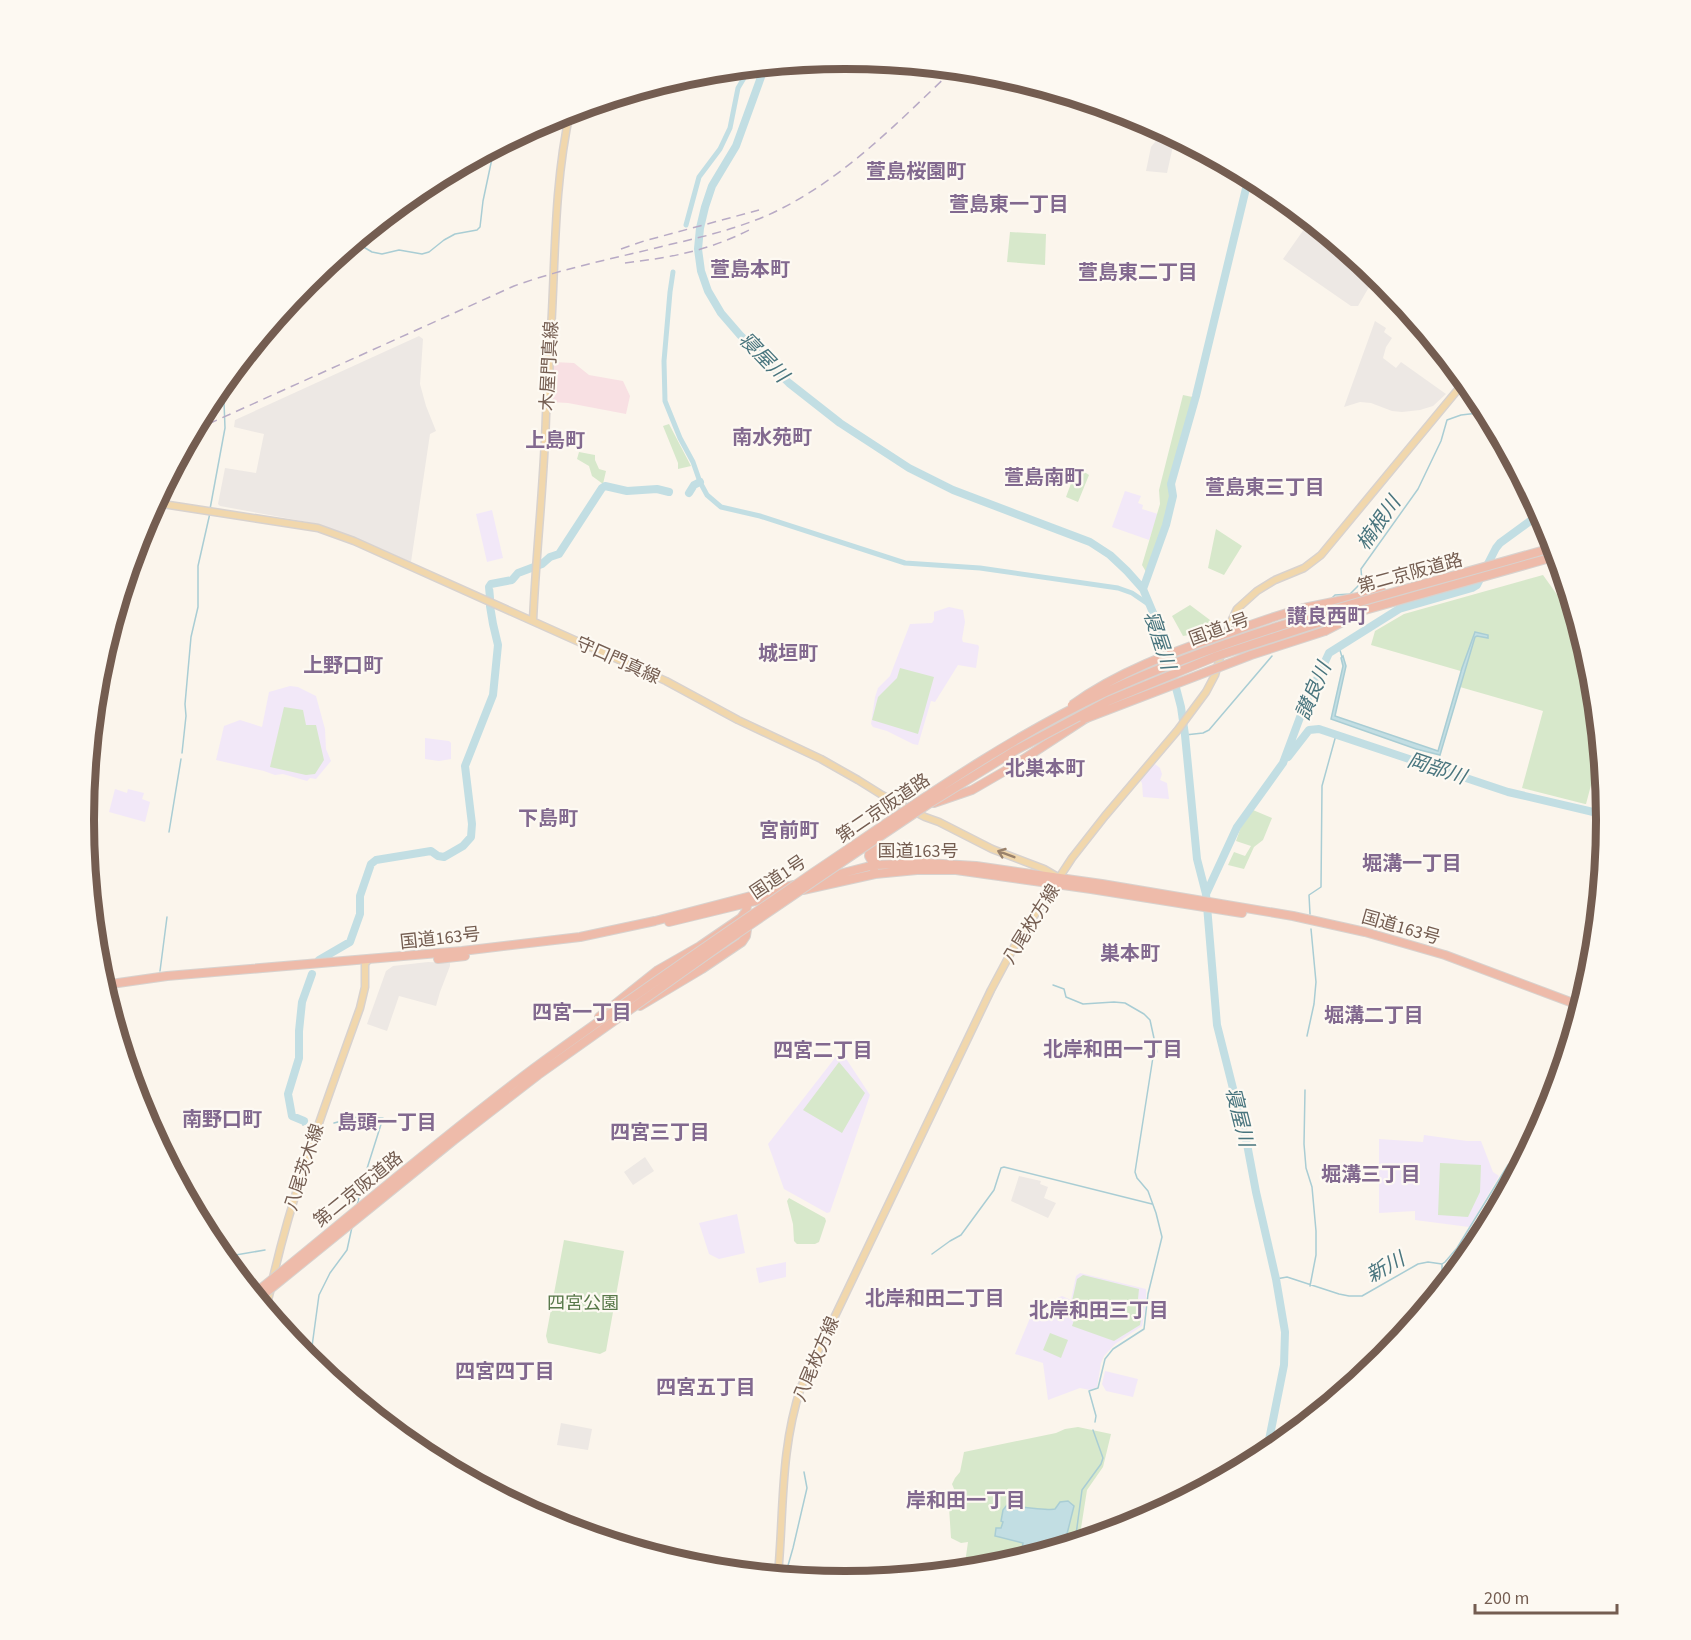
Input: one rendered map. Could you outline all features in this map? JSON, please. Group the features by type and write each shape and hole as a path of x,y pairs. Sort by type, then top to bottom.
{"highway":[{"name":"国道1号","path":"259,1288 388,1182 532,1069 734,925 928,794 1025,734 1082,702 1130,680 1224,643 1291,620 1546,550"},
{"name":"第二京阪道路","path":"259,1288 450,1133 599,1021 928,795 1011,742 1104,693 1167,666 1277,626 1546,550"},
{"name":"国道1号","path":"265,1295 538,1076 785,902 931,805 1017,752 1112,702 1221,657 1301,629 1549,558"},
{"name":"第二京阪道路","path":"265,1295 454,1140 557,1061 861,849 930,803 1034,740 1108,701 1217,656 1315,624 1549,558"},
{"path":"1046,723 1086,694 1191,645 1304,608 1416,586"},
{"path":"1034,740 1187,678 1325,631 1364,611"},
{"path":"909,808 972,790 1112,702"},
{"path":"874,869 880,834 909,808 952,776 1016,736 1025,734"},
{"name":"国道163号","path":"113,986 367,962 453,958 580,941 874,869 926,863 1039,871 1057,881"},
{"name":"国道163号","path":"874,869 956,870 1057,881 1199,903 1296,922 1405,946 1572,1008"},
{"path":"639,1007 742,942 746,936 748,900"},
{"path":"532,1069 658,970 741,918 746,911 748,900"},
{"name":"国道163号","path":"1219,907 1329,924 1406,943 1468,963 1574,1003"}],"main road":[{"name":"木屋門真線","path":"533,621 546,406 549,389 559,174 568,122"},
{"name":"八尾枚方線","path":"778,1568 787,1443 801,1387 1015,945 1082,844 1206,692 1215,675 1232,617 1244,602 1266,585 1304,568 1321,555 1459,388"},
{"name":"守口門真線","path":"165,504 318,528 354,541 666,681 738,720 821,759 882,795 1039,871"},
{"name":"八尾茨木線","path":"268,1299 284,1231 311,1143 360,1008 367,962"}],"shaded area":[{"path":"1159,137 1173,144 1167,173 1146,171 1151,147"},
{"path":"1306,226 1371,283 1358,306 1351,306 1283,259"},
{"path":"1375,321 1386,328 1384,332 1392,338 1383,358 1396,368 1401,362 1446,394 1433,406 1402,412 1360,402 1344,407"},
{"path":"419,336 423,339 420,384 436,431 430,434 411,562 313,523 218,504 225,468 256,473 264,434 234,427 235,420"},
{"path":"553,362 574,363 589,375 623,381 630,396 626,414 568,403 550,402"},
{"path":"1125,491 1141,496 1138,503 1143,505 1142,509 1158,514 1149,540 1112,527"},
{"path":"492,510 503,558 487,562 476,514"},
{"path":"949,607 963,610 965,622 963,642 979,647 976,668 958,665 935,702 931,701 918,745 873,727 871,724 878,688 890,676 910,624 932,623 934,612"},
{"path":"290,686 298,687 316,696 325,729 326,749 331,761 316,779 310,778 307,781 283,774 275,775 216,760 224,726 240,720 262,727 269,692"},
{"path":"425,738 449,741 451,759 439,761 425,759"},
{"path":"1155,764 1160,768 1162,774 1160,780 1167,783 1169,799 1143,797 1140,780"},
{"path":"115,789 127,793 128,789 144,793 142,799 150,802 145,822 109,812"},
{"path":"428,962 450,963 436,1006 399,996 387,1031 367,1024 386,971 393,966"},
{"path":"838,1054 843,1054 870,1095 830,1212 827,1213 784,1189 768,1144"},
{"path":"1424,1135 1481,1141 1493,1172 1499,1176 1469,1227 1415,1220 1415,1211 1379,1213 1379,1139 1423,1142"},
{"path":"645,1157 654,1171 633,1185 624,1172"},
{"path":"1019,1176 1041,1181 1040,1184 1048,1187 1044,1198 1056,1203 1048,1218 1011,1201"},
{"path":"737,1214 745,1253 719,1259 709,1254 699,1223"},
{"path":"786,1262 786,1277 759,1283 756,1268"},
{"path":"1080,1273 1146,1289 1142,1326 1115,1344 1104,1356 1097,1387 1090,1390 1080,1388 1048,1400 1043,1363 1015,1354 1038,1299 1046,1303 1062,1296 1071,1300 1076,1276"},
{"path":"1105,1371 1138,1379 1133,1397 1106,1391 1102,1384"},
{"path":"561,1423 592,1429 588,1450 557,1445"}],"green space":[{"path":"1010,232 1046,234 1045,265 1007,262"},
{"path":"1183,395 1197,398 1174,477 1175,498 1149,577 1142,565 1160,504 1159,490"},
{"path":"669,424 691,466 678,469 678,463 663,426"},
{"path":"579,452 595,455 599,469 606,471 603,484 592,476 589,466 577,459"},
{"path":"1077,467 1089,475 1078,502 1066,497"},
{"path":"1216,529 1242,546 1224,575 1208,568"},
{"path":"1543,575 1565,606 1582,673 1595,770 1586,804 1522,788 1543,711 1460,687 1464,672 1371,645 1375,631 1404,614"},
{"path":"1190,605 1218,626 1183,636 1172,616"},
{"path":"900,668 934,677 918,734 872,720 878,697 897,678"},
{"path":"284,707 303,710 306,725 316,725 324,760 315,774 306,775 270,767"},
{"path":"1253,810 1272,818 1263,840 1254,847 1244,869 1228,865 1234,852 1245,856 1251,846 1236,841 1241,827"},
{"path":"839,1062 865,1093 842,1133 803,1110"},
{"path":"1440,1163 1481,1165 1480,1192 1468,1217 1438,1215"},
{"path":"789,1198 825,1218 819,1242 797,1244 794,1241 793,1224 787,1201"},
{"name":"四宮公園","path":"564,1240 624,1251 606,1351 600,1354 548,1343 546,1336"},
{"path":"1083,1275 1139,1289 1138,1299 1144,1304 1140,1325 1114,1341 1072,1326 1074,1320 1066,1316 1077,1279"},
{"path":"1050,1333 1068,1340 1061,1358 1043,1350"},
{"path":"1078,1427 1111,1434 1103,1467 1087,1490 1080,1533 992,1557 965,1561 968,1542 961,1543 951,1538 949,1507 954,1489 952,1484 960,1472 964,1452 1056,1433"}],"water":[{"path":"1475,632 1488,635 1488,638 1475,637 1440,755 1416,749 1331,719 1343,666 1341,658 1343,656 1346,666 1335,716 1438,751"},
{"path":"1068,1501 1074,1506 1066,1537 1025,1549 1022,1548 1023,1543 995,1536 996,1528 1001,1528 1003,1510 1007,1505 1055,1509 1060,1502"}],"waterway":[{"name":"寝屋川","path":"762,74 736,146 712,186 700,228 698,249 701,271 708,291 721,313 789,383 840,423 909,468 953,490 1090,542 1110,555 1143,589 1162,634 1181,707 1185,735 1197,859 1206,894 1217,1025 1247,1144 1285,1332 1284,1365 1269,1440"},
{"path":"686,225 699,177 720,149 730,128 738,88 746,75"},
{"path":"361,246 372,252 382,254 399,250 422,254 429,252 455,234 477,230 480,227 492,158"},
{"path":"1143,589 1166,525 1173,496 1171,484 1196,396 1247,186"},
{"path":"673,272 664,361 665,401 700,482 707,495 721,507 760,516 905,563 980,568 1118,588 1132,593 1151,606"},
{"path":"210,509 225,428 224,398"},
{"name":"楠根川","path":"1332,598 1335,595 1350,594 1362,582 1361,569 1418,489 1441,441 1447,420 1476,413"},
{"path":"689,493 694,485 700,482"},
{"path":"490,598 491,584 512,580 518,573 542,564 550,557 559,554 605,486 627,491 657,489 669,492"},
{"path":"182,753 191,637 198,607 198,566 210,513"},
{"name":"讃良川","path":"1206,894 1237,827 1283,763 1302,712 1329,653 1399,609 1477,585 1500,543 1533,519"},
{"path":"319,960 350,942 360,914 360,896 371,864 376,860 431,851 444,857 463,846 471,837 472,824 465,766 493,695 498,645 490,606"},
{"path":"1339,647 1342,657"},
{"name":"楠根川","path":"1185,735 1209,730 1272,656"},
{"name":"岡部川","path":"1288,757 1309,730 1319,729 1508,792 1596,813"},
{"path":"1310,914 1309,895 1321,887 1322,786 1336,735"},
{"path":"169,832 181,759"},
{"path":"160,971 167,917"},
{"path":"1307,1036 1316,982 1311,929"},
{"path":"304,1121 292,1116 288,1094 299,1058 302,1002 312,974"},
{"path":"1053,985 1064,989 1066,997 1083,1004 1125,1003 1144,1014 1150,1020 1157,1052 1153,1057 1135,1172 1148,1191 1162,1237 1148,1294 1144,1329 1113,1349 1105,1359 1098,1388 1089,1391 1096,1416 1095,1422"},
{"path":"1305,1090 1304,1144 1306,1168 1312,1187 1316,1231 1316,1255 1310,1286"},
{"path":"334,1123 357,1117 383,1118 357,1205"},
{"path":"303,1125 304,1121"},
{"name":"新川","path":"1276,1279 1287,1277 1339,1294 1362,1296 1418,1264 1428,1262 1442,1264 1457,1248 1508,1165 1514,1161"},
{"path":"932,1254 961,1235 994,1190 1001,1168 1004,1167 1152,1204"},
{"path":"312,1348 319,1295 330,1273 347,1250 352,1227"},
{"path":"234,1255 265,1250"},
{"path":"1442,1265 1442,1276"},
{"path":"1076,1534 1082,1490 1103,1458 1093,1430"},
{"path":"787,1568 807,1488 804,1472"}],"railway":[{"path":"207,424 514,286 571,269 719,232 768,215 820,186 844,169 947,76"},
{"path":"621,249 759,210"},
{"path":"625,263 690,252 720,243 751,229"}],"district":[{"name":"萱島桜園町","path":"916,171"},
{"name":"萱島東一丁目","path":"1009,204"},
{"name":"萱島本町","path":"750,269"},
{"name":"萱島東二丁目","path":"1138,272"},
{"name":"南水苑町","path":"772,437"},
{"name":"上島町","path":"555,440"},
{"name":"萱島南町","path":"1044,477"},
{"name":"萱島東三丁目","path":"1265,487"},
{"name":"讃良西町","path":"1327,616"},
{"name":"城垣町","path":"788,653"},
{"name":"上野口町","path":"343,665"},
{"name":"北巣本町","path":"1045,768"},
{"name":"下島町","path":"548,818"},
{"name":"宮前町","path":"789,830"},
{"name":"堀溝一丁目","path":"1412,863"},
{"name":"巣本町","path":"1130,953"},
{"name":"四宮一丁目","path":"582,1012"},
{"name":"堀溝二丁目","path":"1374,1015"},
{"name":"北岸和田一丁目","path":"1113,1049"},
{"name":"四宮二丁目","path":"823,1050"},
{"name":"南野口町","path":"222,1119"},
{"name":"島頭一丁目","path":"387,1122"},
{"name":"四宮三丁目","path":"660,1132"},
{"name":"堀溝三丁目","path":"1371,1174"},
{"name":"北岸和田二丁目","path":"935,1298"},
{"name":"北岸和田三丁目","path":"1099,1310"},
{"name":"四宮四丁目","path":"505,1371"},
{"name":"四宮五丁目","path":"706,1387"},
{"name":"岸和田一丁目","path":"966,1500"}]}
